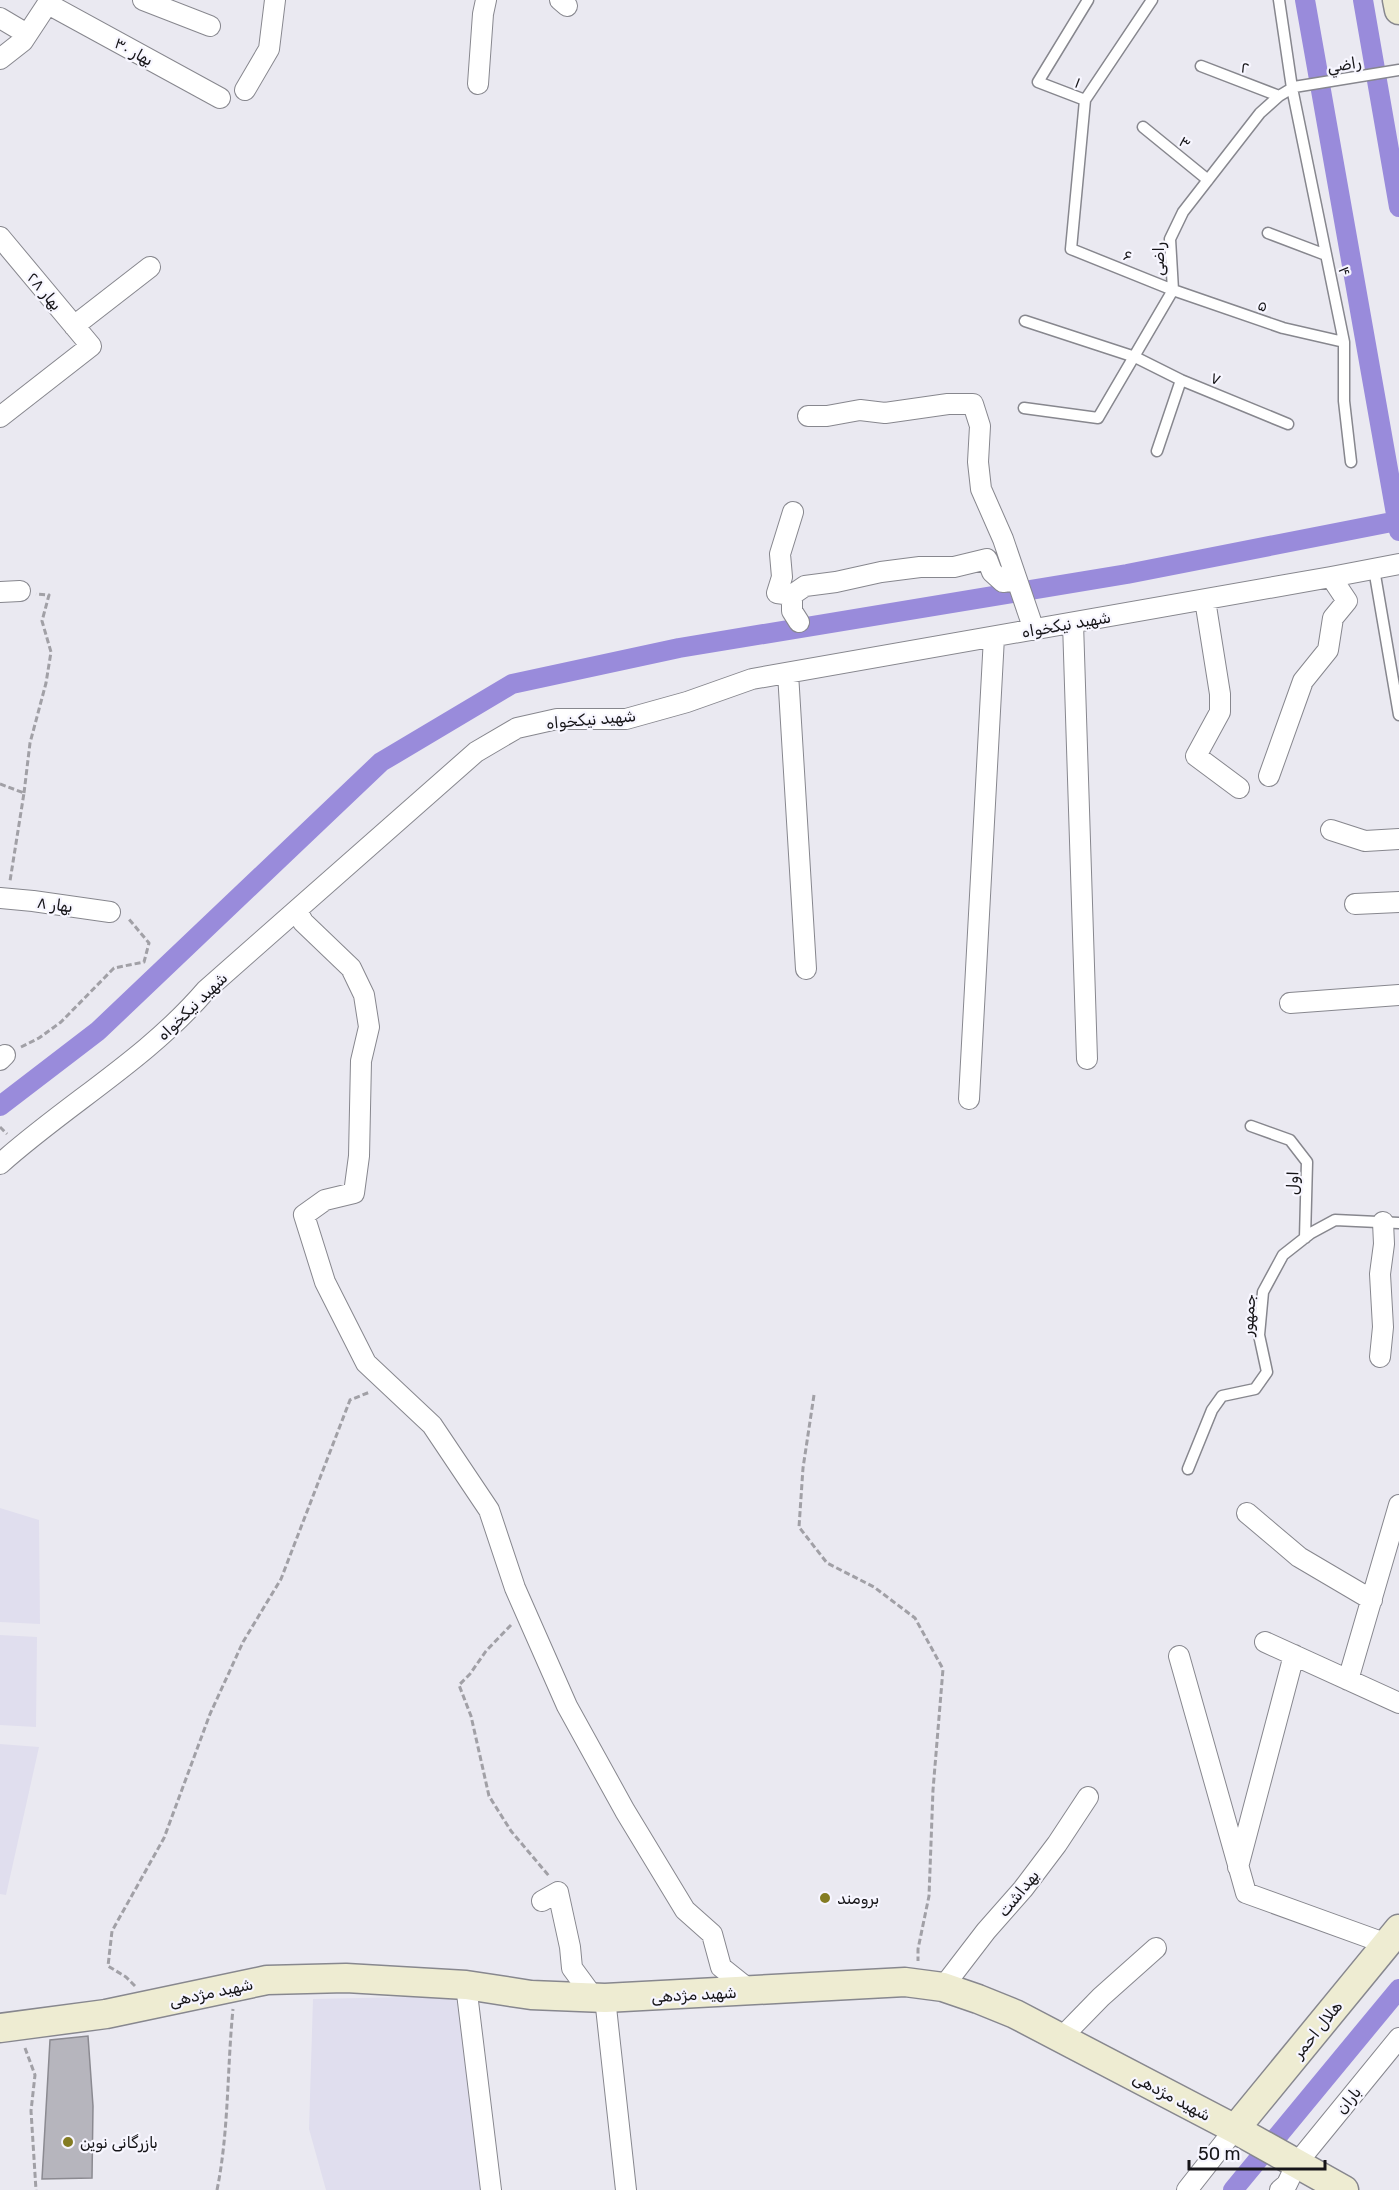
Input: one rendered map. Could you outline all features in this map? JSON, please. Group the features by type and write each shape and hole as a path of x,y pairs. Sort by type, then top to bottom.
{"main road":[{"path":"1397,0 1399,10"},
{"name":"هلال احمر","path":"1235,2129 1393,1936"},
{"name":"شهید مژدهی","path":"11,2027 106,2014 267,1980 346,1978 466,1985 531,1995 600,1998 905,1982 931,1986 997,2007 1235,2129 1344,2190"}],"street":[{"path":"143,0 210,26"},
{"path":"245,90 269,50 275,0"},
{"path":"478,84 486,0"},
{"path":"0,59 22,41 49,2"},
{"name":"بهار ۳۰","path":"49,2 220,98"},
{"path":"0,18 27,34"},
{"name":"بهار ۲۸","path":"0,237 90,346 0,417"},
{"path":"74,326 150,267"},
{"path":"808,416 828,416 860,410 885,413 948,404 973,404 980,426 978,462 981,489 996,520 1034,630"},
{"path":"794,512 780,554 782,577 777,593 792,595 805,586 920,567 954,567 987,559 992,572 1003,582 1020,588"},
{"name":"شهید نیکخواه","path":"0,1164 144,1051 183,1017 206,990 476,752 517,728 557,719 626,719 687,702 752,679 1331,578 1399,564"},
{"path":"1269,776 1303,681 1328,650 1333,618 1347,601 1331,578"},
{"path":"0,592 20,591"},
{"path":"792,595 792,611 799,622"},
{"path":"1205,600 1220,693 1220,712 1196,756 1239,788"},
{"path":"1073,623 1087,1059"},
{"path":"969,1099 994,637"},
{"path":"788,673 806,969"},
{"path":"1331,830 1365,841 1399,839"},
{"name":"بهار ۸","path":"7,899 110,912"},
{"path":"1355,904 1399,902"},
{"path":"297,910 303,922 351,968 364,995 369,1027 361,1061 359,1156 354,1192 325,1200 304,1215 325,1282 366,1363 432,1425 489,1510 515,1588 567,1706 625,1811 685,1910 711,1934 721,1967 751,1991"},
{"path":"1290,1003 1399,995"},
{"path":"1380,1357 1383,1327 1380,1274 1384,1244 1391,1223"},
{"path":"1348,1680 1399,1505"},
{"path":"1248,1513 1299,1557 1372,1600"},
{"path":"1265,1642 1399,1703"},
{"path":"1238,1867 1294,1655"},
{"path":"1179,1656 1246,1893 1393,1936"},
{"name":"بهداشت","path":"931,1986 986,1931 1023,1889 1057,1844 1088,1797"},
{"path":"550,1897 570,1947 572,1968 600,1998 626,2190"},
{"path":"1061,2038 1101,1997 1156,1948"},
{"path":"466,1985 491,2190"},
{"name":"باران","path":"1280,2190 1287,2184 1297,2163 1399,2038"},
{"path":"1187,2190 1235,2129"}],"lane":[{"name":"۱","path":"1088,0 1038,82 1085,100 1152,0"},
{"path":"1279,0 1293,88"},
{"name":"۲","path":"1201,66 1279,96"},
{"name":"راضي","path":"1293,88 1399,70"},
{"name":"راضی","path":"1024,408 1098,418 1173,290 1170,239 1183,212 1260,114 1279,96 1293,88"},
{"name":"۴","path":"1293,88 1344,342 1344,400 1351,462"},
{"name":"۶","path":"1085,100 1071,249 1173,290"},
{"name":"۳","path":"1143,127 1208,180"},
{"path":"1268,233 1326,255"},
{"name":"۵","path":"1173,290 1283,328 1344,342"},
{"name":"۷","path":"1025,321 1135,357 1181,380 1288,424"},
{"path":"1156,451 1181,380"},
{"path":"1374,569 1399,715"},
{"name":"اول","path":"1251,1126 1290,1140 1307,1162 1305,1238"},
{"name":"جمهور","path":"1188,1469 1212,1410 1222,1396 1255,1389 1267,1372 1259,1335 1263,1292 1283,1255 1305,1238 1335,1220 1391,1223"}],"path":[{"path":"7,899 30,742 46,682 51,652 42,621 49,596 20,591"},
{"path":"0,784 24,793"},
{"path":"3,1057 39,1038 61,1022 114,968 144,962 149,943 130,919 110,912"},
{"path":"152,2004 126,1977 108,1966 112,1931 164,1838 210,1714 243,1642 281,1579 350,1400 388,1384"},
{"path":"814,1395 803,1468 799,1527 827,1563 874,1587 915,1618 943,1669 933,1790 929,1896 918,1949 931,1986"},
{"path":"524,1610 459,1684 471,1716 489,1796 511,1831 549,1875 550,1897"},
{"path":"217,2190 225,2126 229,2049 236,1986"},
{"path":"11,2027 36,2075 31,2111 36,2190"}],"shaded area":[{"path":"0,1508 39,1520 40,1624 0,1622"},
{"path":"0,1635 37,1637 36,1727 0,1725"},
{"path":"0,1744 39,1747 6,1895 0,1894"},
{"path":"457,1996 482,2190 326,2190 309,2129 313,1999"}],"building":[{"name":"بازرگانی نوین","path":"88,2036 93,2106 92,2178 42,2179 50,2040"}],"waterway":[{"path":"1305,0 1399,531"},
{"path":"1363,0 1399,207"},
{"path":"0,1106 98,1031 381,762 512,684 679,648 1127,574 1397,521"},
{"path":"1233,2190 1399,1989"}],"place":[{"name":"برومند","path":"825,1898"},
{"name":"بازرگانی نوین","path":"68,2142"}]}
